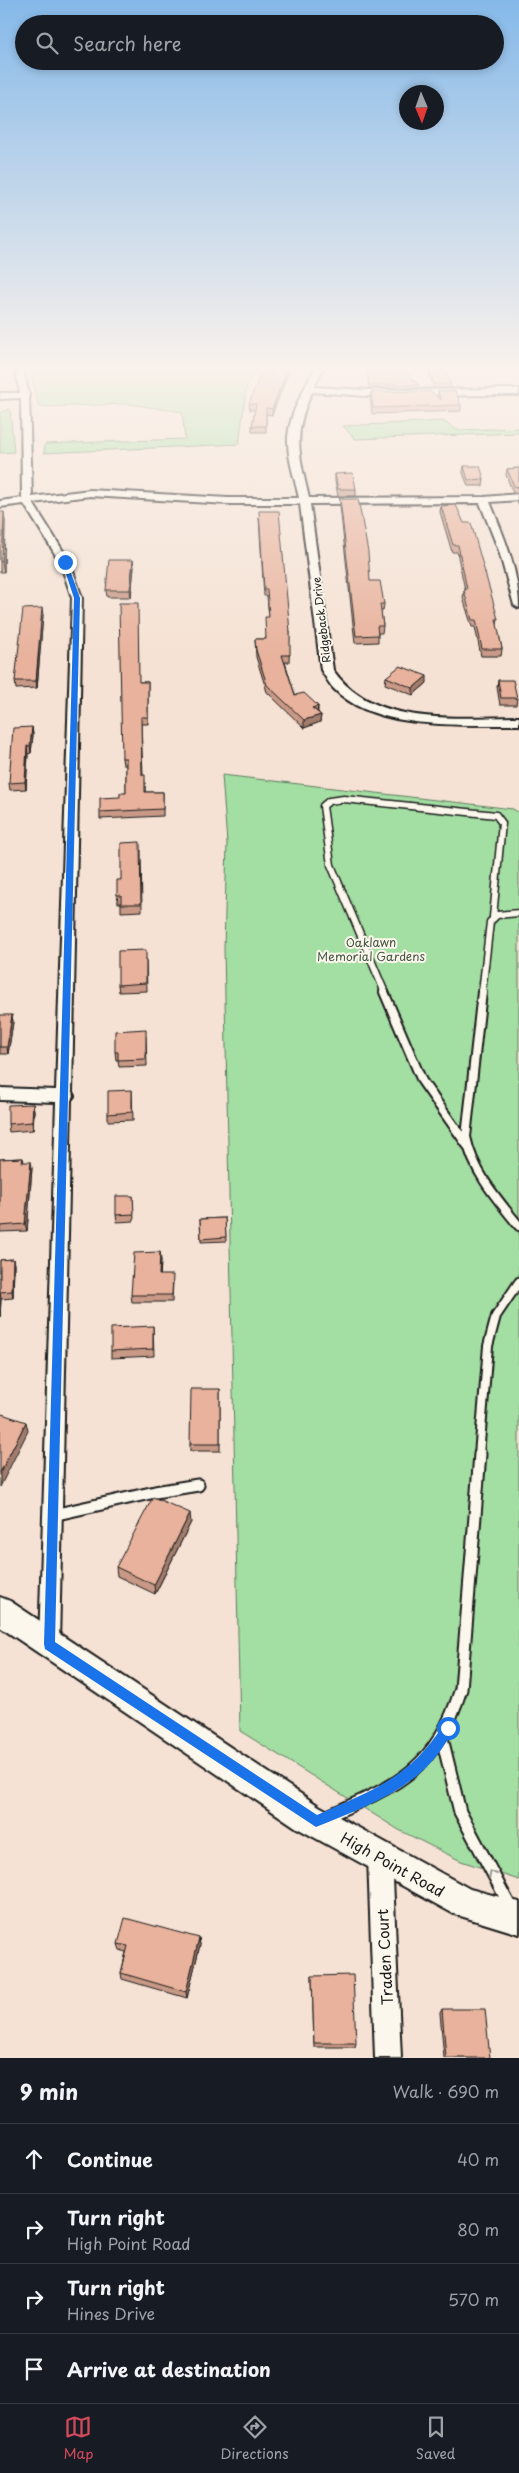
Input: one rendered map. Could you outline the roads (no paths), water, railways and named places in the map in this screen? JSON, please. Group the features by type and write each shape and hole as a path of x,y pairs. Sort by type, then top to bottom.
{"main road":[{"name":"High Point Road","path":"0,1611 316,1821 465,1903 517,1918"}],"street":[{"path":"26,464 27,501 65,562 77,598 66,1096 50,1644"},
{"name":"Ridgeback Drive","path":"296,464 305,501 327,670 339,687 362,703 388,713 425,720 519,721"},
{"path":"0,504 64,495 104,493 228,501 484,500 519,498"},
{"path":"484,500 504,551 519,601"},
{"path":"0,1094 66,1096"},
{"name":"Traden Court","path":"380,1856 388,2058"}],"lane":[{"path":"467,1145 488,928 493,917 502,823 496,815 344,799 329,801 323,806 331,865 422,1081 467,1145 486,1181 519,1226"},
{"path":"493,917 504,913 519,913"},
{"path":"316,1821 398,1783 423,1762 442,1738 453,1717 461,1689 488,1346 496,1316 519,1282"},
{"path":"53,1515 198,1485"},
{"path":"442,1738 460,1812 517,1918"}],"park label":[{"name":"Oaklawn Memorial Gardens","path":"371,949"}]}
